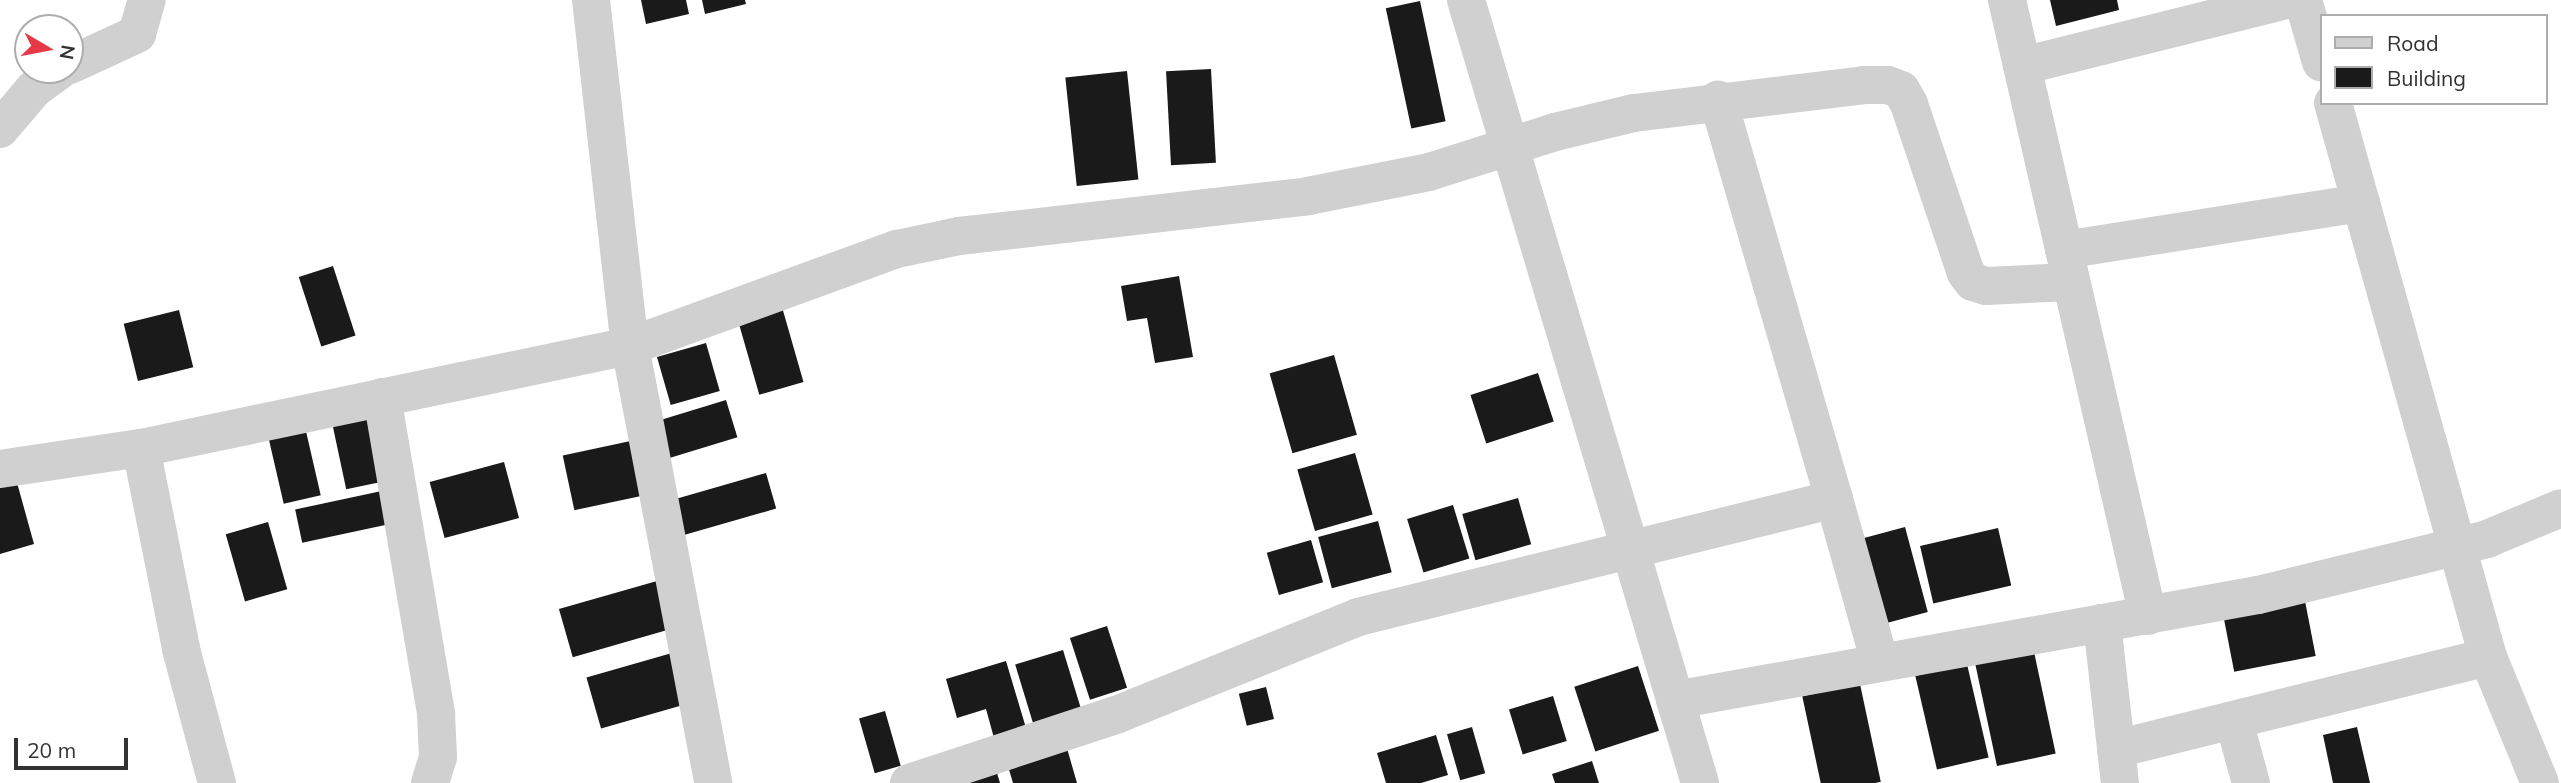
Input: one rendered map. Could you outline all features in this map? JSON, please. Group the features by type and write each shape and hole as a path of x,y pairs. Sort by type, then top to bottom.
{"street":[{"path":"84,59 137,34 147,0"},
{"path":"591,0 630,346 713,783"},
{"path":"1466,0 1700,783"},
{"path":"2007,0 2148,615"},
{"path":"2022,66 2225,8 2286,0"},
{"path":"2303,0 2320,59"},
{"path":"0,129 41,84"},
{"path":"1,462 141,447 630,346 897,249 993,231 1308,196 1416,175 1595,121 1718,100 1864,85 1888,85 1901,90 1909,103 1966,273 1973,282 1986,286 2361,203"},
{"path":"1718,100 1880,663"},
{"path":"2334,105 2488,657 2540,783"},
{"path":"382,397 436,714 438,757 430,783"},
{"path":"141,447 181,649 217,783"},
{"path":"909,783 1116,715 1358,617 1629,547 1834,499"},
{"path":"1675,700 2258,595 2458,547 2561,508"},
{"path":"2102,623 2118,766 2234,721 2488,657"},
{"path":"2234,721 2251,783"}],"building":[{"path":"641,0 686,0 689,14 646,24"},
{"path":"702,0 745,0 746,4 705,14"},
{"path":"2050,0 2117,0 2119,10 2056,26"},
{"path":"1420,1 1446,121 1411,129 1386,8"},
{"path":"1211,69 1216,163 1171,165 1166,71"},
{"path":"1127,71 1138,179 1077,186 1065,77"},
{"path":"333,266 356,335 321,347 299,277"},
{"path":"1179,276 1193,357 1155,363 1147,318 1127,321 1121,286"},
{"path":"782,307 803,382 759,395 738,320"},
{"path":"179,310 193,367 138,381 124,324"},
{"path":"706,343 720,391 671,405 657,357"},
{"path":"1334,355 1357,435 1292,453 1270,373"},
{"path":"1538,373 1554,422 1486,443 1470,395"},
{"path":"726,400 737,437 670,458 658,421"},
{"path":"368,409 383,481 346,489 331,417"},
{"path":"305,427 321,495 284,504 268,436"},
{"path":"640,439 652,494 574,510 563,455"},
{"path":"1355,453 1373,515 1315,531 1297,470"},
{"path":"504,462 519,518 445,538 430,482"},
{"path":"766,473 776,509 685,535 675,499"},
{"path":"16,479 34,544 0,554 0,484"},
{"path":"391,489 398,522 302,543 295,509"},
{"path":"1518,498 1531,544 1475,560 1462,514"},
{"path":"1453,505 1469,559 1423,573 1407,519"},
{"path":"1378,521 1392,572 1332,588 1318,537"},
{"path":"268,522 287,589 245,601 226,534"},
{"path":"1905,527 1928,612 1877,626 1854,541"},
{"path":"1998,528 2011,585 1933,603 1920,546"},
{"path":"1311,540 1323,582 1279,595 1267,553"},
{"path":"657,581 671,629 573,657 559,609"},
{"path":"2305,601 2316,656 2234,672 2224,617"},
{"path":"1107,626 1127,688 1090,700 1070,638"},
{"path":"2033,647 2056,754 1997,766 1974,659"},
{"path":"1063,650 1081,709 1033,724 1015,665"},
{"path":"672,653 687,704 601,728 586,678"},
{"path":"1006,661 1026,728 994,738 986,709 957,718 946,679"},
{"path":"1967,664 1989,758 1937,769 1915,676"},
{"path":"1638,666 1659,731 1595,751 1574,687"},
{"path":"1860,684 1881,782 1821,783 1802,696"},
{"path":"1266,687 1274,719 1247,726 1239,694"},
{"path":"1553,696 1567,741 1523,754 1509,709"},
{"path":"885,711 901,766 875,773 859,718"},
{"path":"1472,727 1485,773 1460,780 1447,734"},
{"path":"2357,727 2370,783 2333,783 2323,735"},
{"path":"1436,735 1448,775 1421,783 1386,783 1377,753"},
{"path":"1064,738 1077,783 1013,783 1005,756"},
{"path":"1592,761 1599,783 1555,783 1552,774"},
{"path":"994,763 1000,783 959,783"}]}
